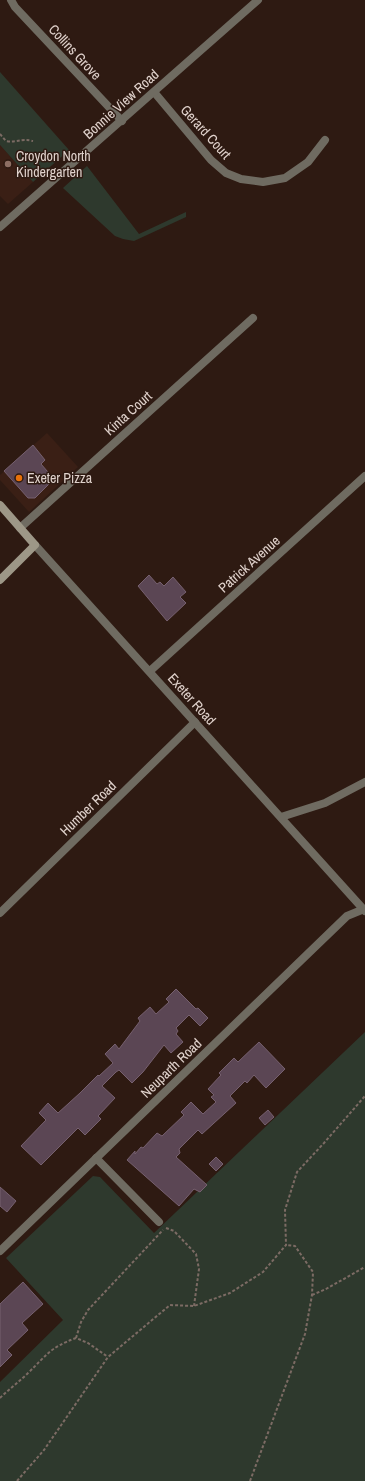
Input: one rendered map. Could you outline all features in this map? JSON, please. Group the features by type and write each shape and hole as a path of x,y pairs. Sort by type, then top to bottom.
{"main road":[{"name":"Exeter Road","path":"0,505 35,545"},
{"path":"0,580 35,545"}],"street":[{"name":"Collins Grove","path":"11,0 15,7 122,121"},
{"name":"Bonnie View Road","path":"0,228 258,0"},
{"name":"Gerard Court","path":"154,92 211,160 226,173 241,179 263,182 285,178 308,162 325,140"},
{"name":"Kinta Court","path":"20,528 253,318"},
{"name":"Patrick Avenue","path":"150,671 365,476"},
{"name":"Exeter Road","path":"35,545 364,910"},
{"name":"Humber Road","path":"0,913 195,722"},
{"path":"281,817 325,803 365,782"},
{"name":"Neuparth Road","path":"0,1251 347,916 364,910"},
{"path":"96,1158 162,1225"}],"path":[{"path":"0,134 6,141 12,142 23,139 33,141"},
{"path":"17,1481 44,1450 108,1357 170,1305 194,1306 230,1293 263,1272 286,1245 285,1210 297,1172 324,1144 365,1096"},
{"path":"76,1338 81,1322 88,1310 162,1225 174,1231 196,1254 198,1269 194,1306"},
{"path":"250,1481 305,1334 312,1295 313,1272 295,1246 286,1245"},
{"path":"312,1295 326,1289 365,1267"},
{"path":"0,1398 28,1373 43,1356 59,1344 76,1338 88,1343 108,1357"}],"shaded area":[{"name":"Croydon North Kindergarten","path":"0,145 33,182 8,204 0,196"},
{"path":"47,433 78,467 29,512 0,480 0,475"}],"green space":[{"path":"0,72 69,150 33,182 0,145"},
{"path":"87,166 139,234 186,212 186,217 134,241 115,236 63,188"},
{"path":"365,1032 365,1481 0,1481 0,1382 63,1320 6,1258 93,1176 100,1177 154,1233"}],"building":[{"path":"33,445 45,460 41,464 54,479 35,498 28,498 4,471"},
{"path":"149,575 157,584 160,582 164,586 173,577 186,592 180,597 186,603 167,621 138,586"},
{"path":"176,989 196,1009 198,1008 208,1018 200,1026 189,1015 176,1028 178,1031 176,1034 183,1042 171,1053 164,1045 143,1072 132,1083 119,1070 116,1072 102,1086 115,1098 98,1116 101,1119 85,1135 78,1128 41,1165 21,1146 46,1120 39,1113 48,1103 58,1113 98,1075 99,1076 113,1063 105,1054 115,1044 119,1049 140,1021 138,1018 150,1007 156,1014 169,1002 166,999"},
{"path":"259,1042 285,1069 266,1088 254,1075 247,1083 245,1081 230,1096 236,1103 202,1134 198,1130 179,1149 180,1153 176,1157 207,1185 200,1192 194,1189 179,1206 127,1160 135,1151 135,1154 141,1147 143,1148 157,1133 162,1136 184,1115 181,1112 191,1102 203,1114 216,1102 211,1097 214,1095 208,1089 221,1075 219,1073 234,1058 238,1062"},
{"path":"268,1110 274,1117 265,1125 259,1118"},
{"path":"216,1157 223,1164 216,1171 209,1164"},
{"path":"0,1187 16,1201 7,1212 0,1206"},
{"path":"23,1282 43,1304 22,1323 28,1330 7,1350 12,1355 0,1367 0,1304"}],"place":[{"name":"Croydon North Kindergarten","path":"8,164"},
{"name":"Exeter Pizza","path":"19,478"}]}
